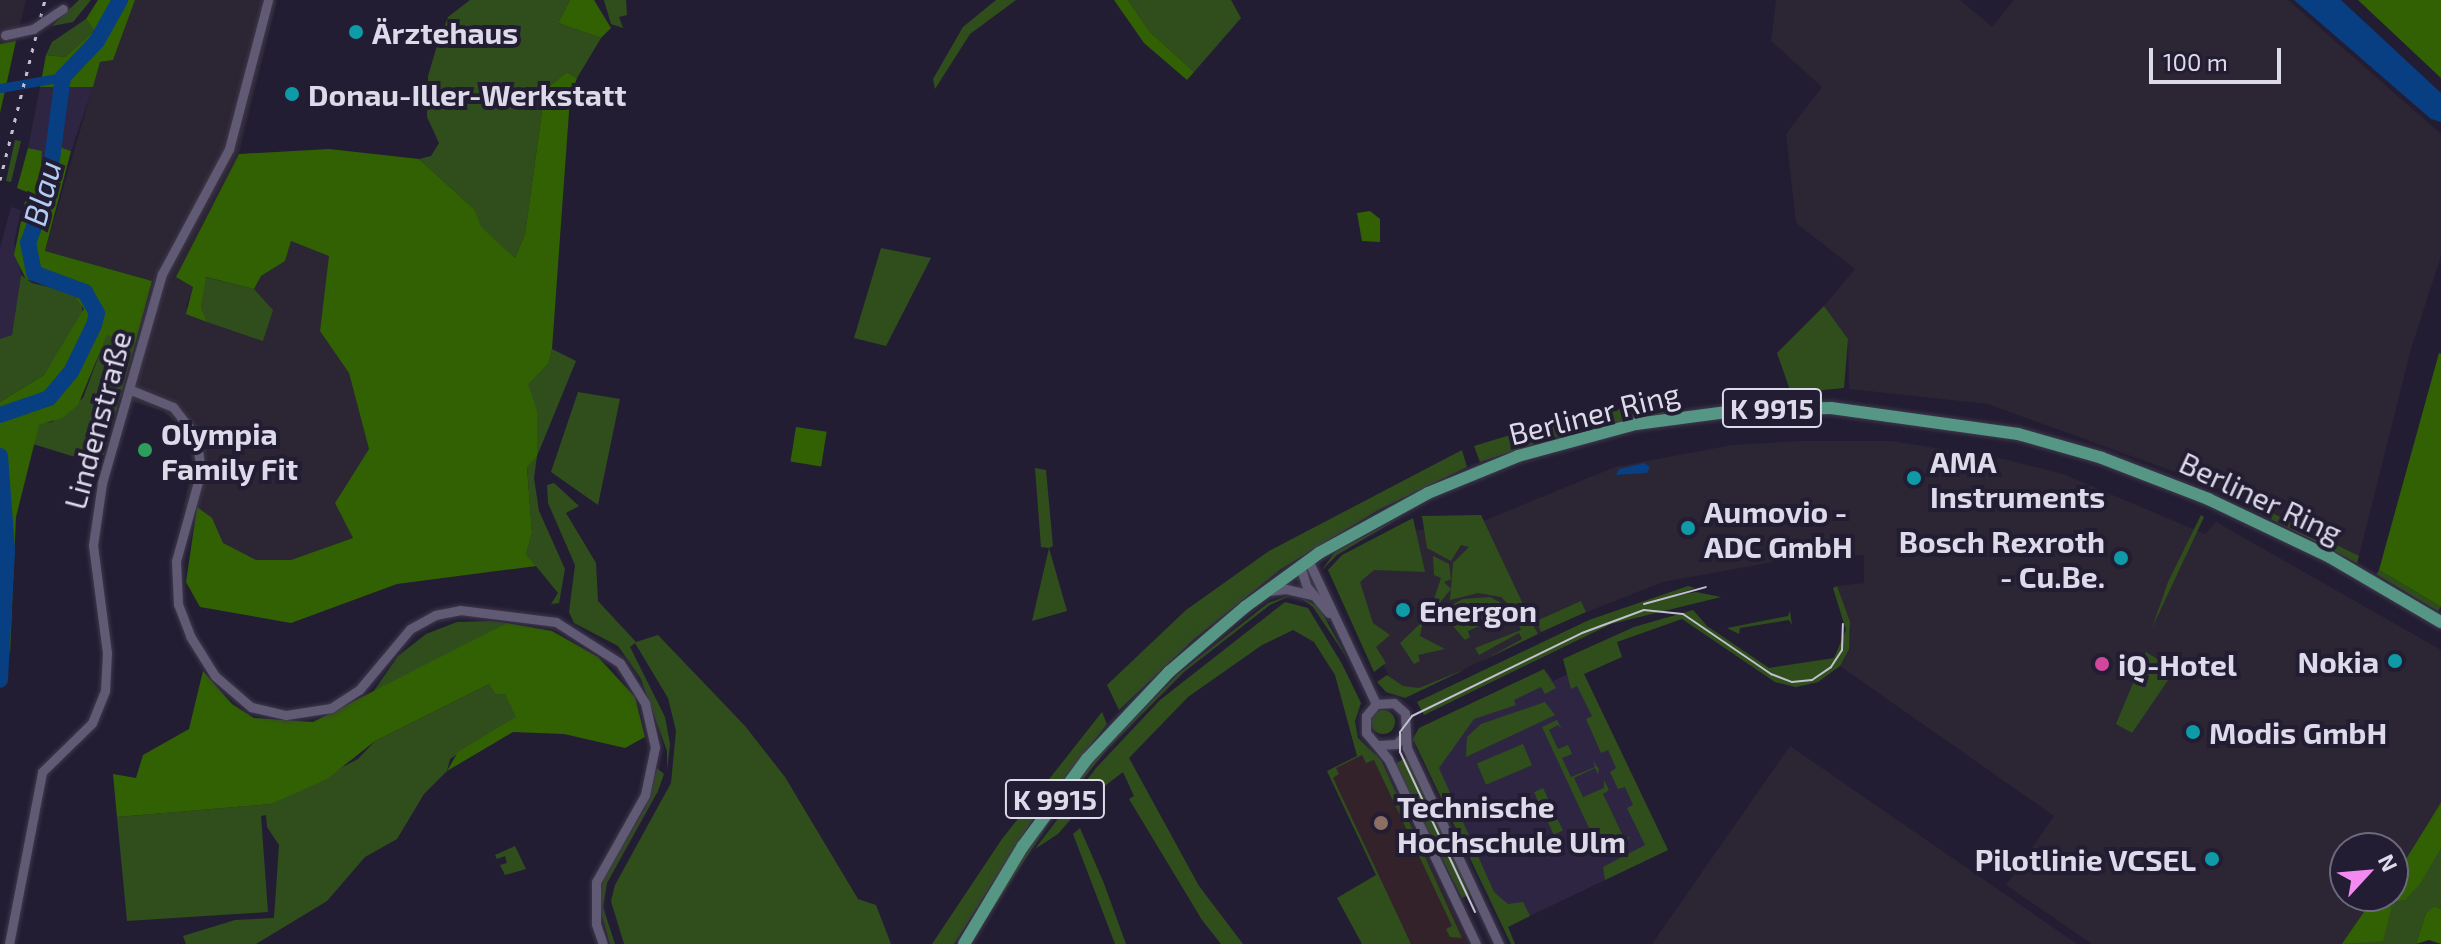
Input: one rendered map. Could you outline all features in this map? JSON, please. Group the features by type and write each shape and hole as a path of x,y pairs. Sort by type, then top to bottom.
{"main road":[{"name":"Berliner Ring","path":"964,944 1023,846 1087,759 1169,672 1262,593 1304,563 1428,493 1518,456 1636,424 1742,410 1831,408 1949,421 2083,452 2195,493 2308,545 2441,622"}],"street":[{"path":"2,35 33,29 71,0"},
{"name":"Lindenstraße","path":"9,944 42,772 92,723 105,691 107,653 93,532 162,274 229,149 268,0"},
{"path":"131,390 173,407 196,436 201,471 177,554 178,604 190,636 215,676 251,707 286,715 331,708 359,690 403,634 435,615 460,610 556,622 620,663 645,703 655,747 645,795 596,882 596,924 603,944"},
{"path":"1304,563 1316,597 1335,621"},
{"path":"1304,563 1376,704"},
{"path":"1262,593 1286,589 1316,597"},
{"path":"1376,704 1391,702 1403,710 1409,753 1499,944"},
{"path":"1376,704 1364,726 1379,745 1476,944"},
{"path":"1379,745 1393,745 1406,734"}],"shaded area":[{"path":"0,0 26,0 16,41 0,44"},
{"path":"135,0 277,0 239,154 176,277 193,287 186,307 273,310 254,289 261,276 285,261 291,241 330,256 320,331 349,373 369,449 335,503 353,538 291,560 256,560 222,543 212,518 184,506 193,462 182,429 163,411 119,398 152,281 45,251 100,62 113,60"},
{"path":"1776,0 1960,0 1992,27 2014,0 2288,0 2441,134 2441,256 2411,349 2359,556 2232,493 1988,404 1849,389 1848,339 1824,306 1855,269 1796,223 1786,134 1822,87 1771,41"},
{"path":"40,87 93,87 71,151 50,144 47,167 41,165 41,151 28,148"},
{"path":"11,207 21,210 14,243 21,275 12,336 0,339 0,248"},
{"path":"1892,441 2004,459 2063,474 2205,534 2216,522 2441,650 2441,802 2409,854 2409,832 2329,832 2329,912 2364,912 2342,944 2092,944 2006,885 2054,816 1840,666 1851,632 1837,586 1864,583 1864,555 1801,557 1663,582 1574,617 1413,693 1396,691 1344,581 1412,531 1481,522 1615,467 1732,445"},
{"path":"1581,668 1668,850 1507,927 1426,758 1457,716 1548,673 1553,681"},
{"path":"1790,746 2077,944 1652,944"},
{"name":"Technische Hochschule Ulm","path":"1370,751 1379,756 1468,944 1411,944 1327,771"}],"green space":[{"path":"79,0 91,0 73,22 52,26"},
{"path":"98,0 135,0 113,60 100,62 93,87 40,87 46,55 65,57 94,31 86,19"},
{"path":"470,0 570,0 558,23 601,38 577,78 567,72 545,90 525,234 515,258 480,227 475,210 419,159 431,156 439,143 427,117 428,76 436,49 448,17"},
{"path":"570,0 594,0 611,28 601,38 558,23"},
{"path":"604,0 626,0 627,15 619,17 623,28 611,24"},
{"path":"996,0 1016,0 970,34 935,89 933,79 963,27"},
{"path":"1114,0 1128,0 1149,31 1194,72 1187,80 1144,43"},
{"path":"1128,0 1231,0 1241,18 1194,72 1149,31"},
{"path":"2358,0 2441,0 2441,78"},
{"path":"86,19 94,31 65,57 46,55 52,42"},
{"path":"16,41 0,113 0,44"},
{"path":"567,72 577,78 570,98 552,349 549,363 528,384 537,411 537,456 527,467 532,533 526,554 536,566 397,584 291,623 200,607 186,582 197,507 212,518 223,543 256,560 291,560 353,538 335,503 369,449 349,373 320,331 329,256 291,241 285,261 261,276 254,289 206,277 201,307 207,322 186,314 193,287 176,277 239,154 329,149 419,159 475,210 481,227 515,258 525,234 545,90"},
{"path":"15,140 21,141 11,182 6,181"},
{"path":"50,144 71,151 45,251 152,281 135,344 107,335 78,405 62,418 39,425 16,517 10,654 0,599 0,402 44,375 84,309 73,293 26,279 14,255 27,192 17,188 28,148 42,151 41,164 46,167"},
{"path":"1370,211 1380,219 1380,242 1362,241 1357,213"},
{"path":"881,248 931,258 886,346 854,338"},
{"path":"21,275 32,283 73,293 81,301 83,314 44,375 0,402 0,339 12,335"},
{"path":"205,277 254,289 273,310 263,341 207,322 201,307"},
{"path":"1824,306 1848,339 1844,388 1791,393 1777,353"},
{"path":"107,334 135,344 101,465 33,444 39,424 52,422 83,398"},
{"path":"552,349 576,361 537,456 534,478 539,511 565,569 559,603 551,604 558,593 526,554 532,533 527,466 537,412 527,384 549,363"},
{"path":"2441,354 2441,607 2379,570"},
{"path":"578,392 620,399 598,505 551,472"},
{"path":"1674,400 1679,410 1555,437 1480,462 1474,446 1567,418"},
{"path":"796,427 827,432 821,466 791,462"},
{"path":"1462,450 1467,467 1378,510 1281,569 1194,639 1119,710 1107,685 1186,610 1269,551"},
{"path":"1035,468 1046,470 1053,546 1049,548 1041,547"},
{"path":"554,483 579,506 566,513 596,563 598,601 636,642 658,635 745,726 785,777 858,899 876,905 891,944 624,944 611,901 615,885 671,783 676,731 668,698 635,643 630,647 665,717 670,744 667,770 667,751 641,679 618,646 574,623 569,612 575,565 548,503 547,485"},
{"path":"2232,493 2359,556 2357,563 2247,507"},
{"path":"1404,515 1337,555 1321,571 1335,552"},
{"path":"1481,515 1531,621 1527,623 1501,597 1478,593 1450,600 1453,563 1469,547 1461,545 1451,561 1427,548 1422,516"},
{"path":"2201,515 2204,517 2152,628 2168,582"},
{"path":"1413,518 1425,572 1374,570 1360,582 1373,623 1390,635 1376,647 1386,663 1374,672 1328,570 1342,555"},
{"path":"1049,548 1067,611 1032,621"},
{"path":"1433,556 1449,564 1451,579 1444,582 1451,589 1428,617 1441,578 1434,575"},
{"path":"2379,570 2441,607 2438,611 2376,574"},
{"path":"1688,586 1695,588 1668,597 1696,592 1721,597 1611,624 1424,715 1417,702 1589,620"},
{"path":"1837,586 1850,622 1849,649 1840,666 1818,682 1796,687 1775,682 1682,619 1617,642 1622,657 1584,674 1668,850 1605,880 1603,867 1645,845 1627,808 1633,805 1625,787 1618,789 1610,772 1616,768 1608,750 1601,753 1586,719 1592,716 1577,686 1571,689 1563,659 1634,627 1693,610 1707,626 1769,668 1834,658 1846,630 1833,588"},
{"path":"1294,594 1270,605 1184,672 1108,748 1054,815 970,944 1010,873 1090,763 1178,674 1268,603"},
{"path":"1298,596 1319,607 1347,658 1313,607"},
{"path":"1490,597 1513,609 1525,626 1532,623 1538,634 1484,660 1522,639 1519,633 1479,655 1475,648 1521,630 1512,611 1468,631 1470,637 1465,640 1440,611 1463,599"},
{"path":"1581,601 1586,612 1541,632 1536,621"},
{"path":"1285,602 1308,608 1342,664 1361,703 1355,721 1358,738 1381,760 1462,938 1450,937 1446,929 1452,926 1374,760 1366,763 1362,755 1336,768 1339,774 1333,778 1411,944 1362,944 1337,898 1376,875 1327,771 1357,756 1335,675 1314,642 1293,630 1262,645 1188,697 1129,758 1199,886 1243,944 1221,944 1202,920 1129,799 1134,796 1123,772 1088,799 1058,834 1035,849 1096,768 1160,700"},
{"path":"1790,611 1792,625 1789,620 1740,628 1739,634 1727,628 1788,616"},
{"path":"1423,621 1420,636 1445,649 1418,655 1420,661 1414,664 1400,643"},
{"path":"457,622 507,623 371,695 398,656 426,634"},
{"path":"507,623 552,631 598,657 635,697 645,737 625,748 564,734 513,732 447,771 458,752 516,717 505,694 496,694 489,684 375,741 327,779 271,804 117,817 113,774 136,778 143,755 189,729 203,671 232,704 254,718 313,722"},
{"path":"2146,652 2175,670 2132,733 2116,724"},
{"path":"1468,668 1405,698 1386,692 1377,682 1387,675 1403,686 1419,688"},
{"path":"1544,669 1556,688 1545,694 1541,687 1514,700 1516,705 1474,719 1439,768 1494,892 1508,904 1523,902 1530,916 1508,927 1515,944 1511,944 1413,739 1419,728"},
{"path":"489,684 505,694 517,717 450,759 447,771 424,794 397,839 365,857 327,901 256,944 186,944 183,936 235,920 274,918 279,845 267,827 266,815 261,816 268,912 127,921 117,817 271,804 358,759 375,741"},
{"path":"1545,702 1555,715 1466,757 1467,737 1481,724"},
{"path":"1383,710 1394,717 1395,722 1388,733 1383,734 1372,727 1371,722 1378,711"},
{"path":"1102,712 1107,724 1035,816 954,944 932,944 1002,839"},
{"path":"1557,720 1562,730 1558,725 1549,730 1558,749 1568,745 1572,754 1562,758 1571,777 1595,767 1593,761 1599,769 1598,774 1595,768 1574,778 1583,797 1604,788 1604,780 1609,790 1603,794 1624,838 1631,837 1618,848 1610,842 1613,850 1599,857 1588,845 1595,841 1542,727"},
{"path":"1523,744 1532,765 1486,785 1477,764"},
{"path":"1408,757 1467,883 1469,895 1462,898 1394,764"},
{"path":"657,768 664,774 658,791 607,883 603,907 615,944 610,944 599,906 602,880 645,808"},
{"path":"1543,788 1563,831 1554,835 1534,792"},
{"path":"2441,802 2441,909 2434,906 2426,913 2416,944 2342,944 2364,912 2409,912 2409,854"},
{"path":"2441,804 2441,848 2409,896 2409,855"},
{"path":"1080,828 1126,944 1115,944 1073,834"},
{"path":"515,846 526,869 505,875 500,865 507,863 505,856 497,859 495,855"},
{"path":"2434,906 2441,909 2441,944 2429,940 2416,944 2426,913"},
{"path":"2364,912 2390,912 2383,941 2342,944"}],"water":[{"path":"2294,0 2341,0 2441,93 2441,122 2431,119"},
{"path":"1644,463 1650,467 1647,473 1616,475 1619,469"}],"waterway":[{"name":"Blau","path":"0,415 49,398 71,372 94,325 97,313 85,292 34,273 28,243 48,189 63,77 97,41 120,0"},
{"path":"0,88 63,77"},
{"name":"Blau","path":"0,456 7,550 0,680"},
{"name":"Blau","path":"0,611 2,615"}],"tram line":[{"path":"1644,604 1706,587"},
{"path":"1475,912 1400,752 1400,732 1412,716 1582,633 1644,610 1683,614 1771,674 1792,682 1812,680 1831,667 1842,650 1843,624"}],"railway":[{"path":"0,180 45,0"}],"place":[{"name":"Ärztehaus","path":"356,32"},
{"name":"Donau-Iller-Werkstatt","path":"292,94"},
{"name":"Olympia Family Fit","path":"145,450"},
{"name":"AMA Instruments","path":"1914,478"},
{"name":"Aumovio - ADC GmbH","path":"1688,528"},
{"name":"Bosch Rexroth - Cu.Be.","path":"2121,558"},
{"name":"Energon","path":"1403,610"},
{"name":"Nokia","path":"2395,661"},
{"name":"iQ-Hotel","path":"2102,664"},
{"name":"Modis GmbH","path":"2193,732"},
{"name":"Technische Hochschule Ulm","path":"1381,823"},
{"name":"Pilotlinie VCSEL","path":"2212,859"}]}
